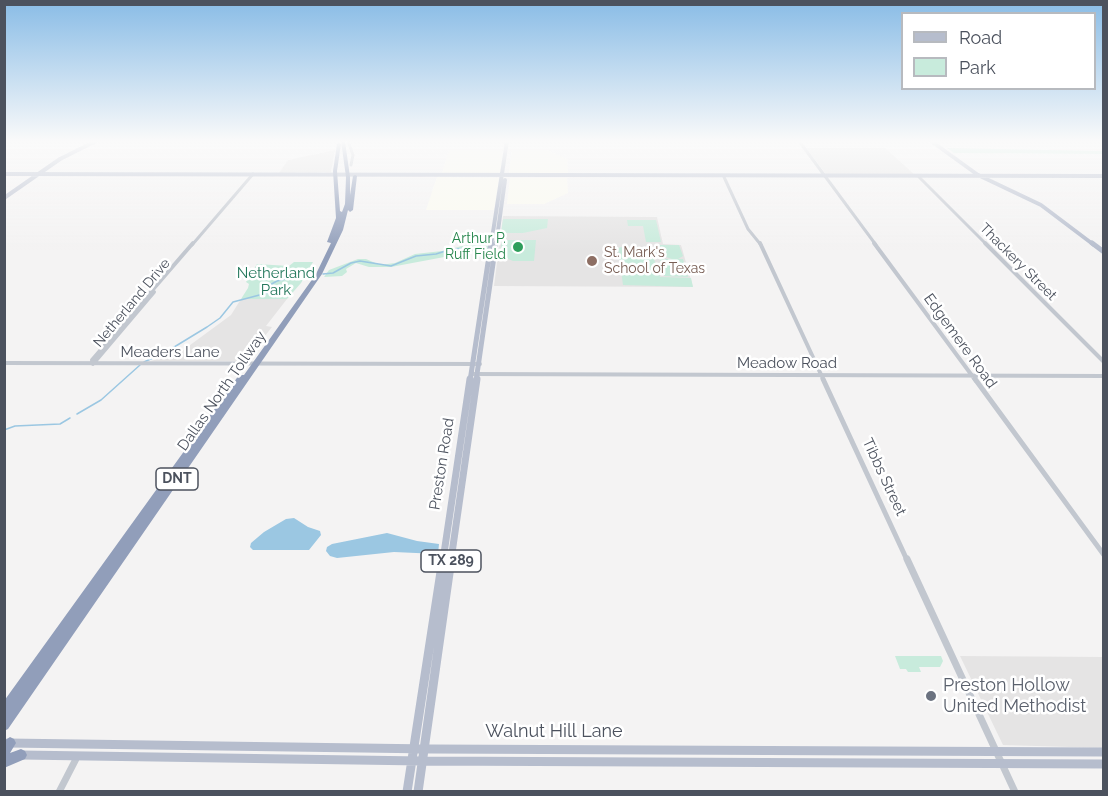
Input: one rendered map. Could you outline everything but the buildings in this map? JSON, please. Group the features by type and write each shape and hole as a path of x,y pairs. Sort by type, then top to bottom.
{"highway":[{"path":"337,178 340,224"},
{"name":"Dallas North Tollway","path":"4,711 298,298 340,224 344,178"},
{"name":"Dallas North Tollway","path":"4,725 312,285 340,224 348,190 347,178"},
{"path":"340,224 352,204 353,178"},
{"path":"4,762 21,755"}],"main road":[{"path":"4,196 31,178"},
{"name":"Preston Road","path":"407,792 417,761 504,178"},
{"path":"986,178 1041,205 1104,250"},
{"path":"77,757 84,745"},
{"name":"Walnut Hill Lane","path":"6,748 84,745 1104,752"},
{"name":"Walnut Hill Lane","path":"6,748 21,755 77,757 1104,764"},
{"path":"638,748 639,762"},
{"path":"546,749 546,761"},
{"path":"917,751 922,764"},
{"name":"Preston Road","path":"417,761 418,792"}],"street":[{"name":"Netherland Drive","path":"93,364 249,178"},
{"name":"Tibbs Street","path":"725,178 748,229 760,244 822,375 1015,792"},
{"name":"Edgemere Road","path":"827,178 1104,555"},
{"name":"Thackery Street","path":"920,178 1104,362"},
{"name":"Meaders Lane","path":"4,363 476,364"},
{"name":"Meadow Road","path":"475,374 1104,376"},
{"path":"59,792 77,757"}],"shaded area":[{"path":"437,178 499,178 494,210 426,210"},
{"path":"510,178 567,178 568,193 544,204 507,204"},
{"name":"St. Mark's School of Texas","path":"503,216 657,217 663,244 681,245 693,287 494,286"},
{"path":"241,299 287,299 266,326 272,327 245,361 151,361 182,351 231,315"},
{"path":"960,656 1103,657 1103,748 1003,745"}],"green space":[{"path":"503,219 548,219 547,228 523,233 501,233"},
{"path":"627,220 656,220 661,242 646,242 643,226 628,226"},
{"name":"Arthur P. Ruff Field","path":"502,240 536,240 534,261 513,261 504,257 500,253"},
{"path":"470,244 489,246 489,252 455,251 455,255 391,267 369,267 356,263 346,269 347,272 342,276 324,277 329,270 358,259 366,259 380,265 395,263 415,254 442,251"},
{"path":"658,245 679,245 683,256 678,259 683,259 688,277 664,276 660,259 672,259 660,255"},
{"path":"650,247 660,277 691,278 693,287 623,285 618,248"},
{"name":"Netherland Park","path":"294,262 313,262 301,283 287,299 241,299 248,288 249,284 246,282 257,264 289,266"},
{"path":"895,656 941,656 943,661 940,667 919,667 921,672 908,672 906,669 900,669"}],"water":[{"path":"294,518 320,531 321,535 309,550 253,550 250,547 251,543 264,532 286,519"},
{"path":"387,533 439,544 438,554 394,552 337,558 330,556 326,551 327,547 332,544"}],"waterway":[{"path":"323,274 333,273 351,263 360,261 391,266 416,256 436,254 452,249 484,249"},
{"path":"144,362 166,352 207,327 220,318 233,302 267,293 268,286 277,281 310,273"},
{"path":"77,414 101,400 140,365"},
{"path":"4,430 15,426 60,424 70,418"}],"place":[{"name":"Arthur P. Ruff Field","path":"518,247"},
{"name":"St. Mark's School of Texas","path":"592,261"},
{"name":"Preston Hollow United Methodist","path":"931,696"}]}
